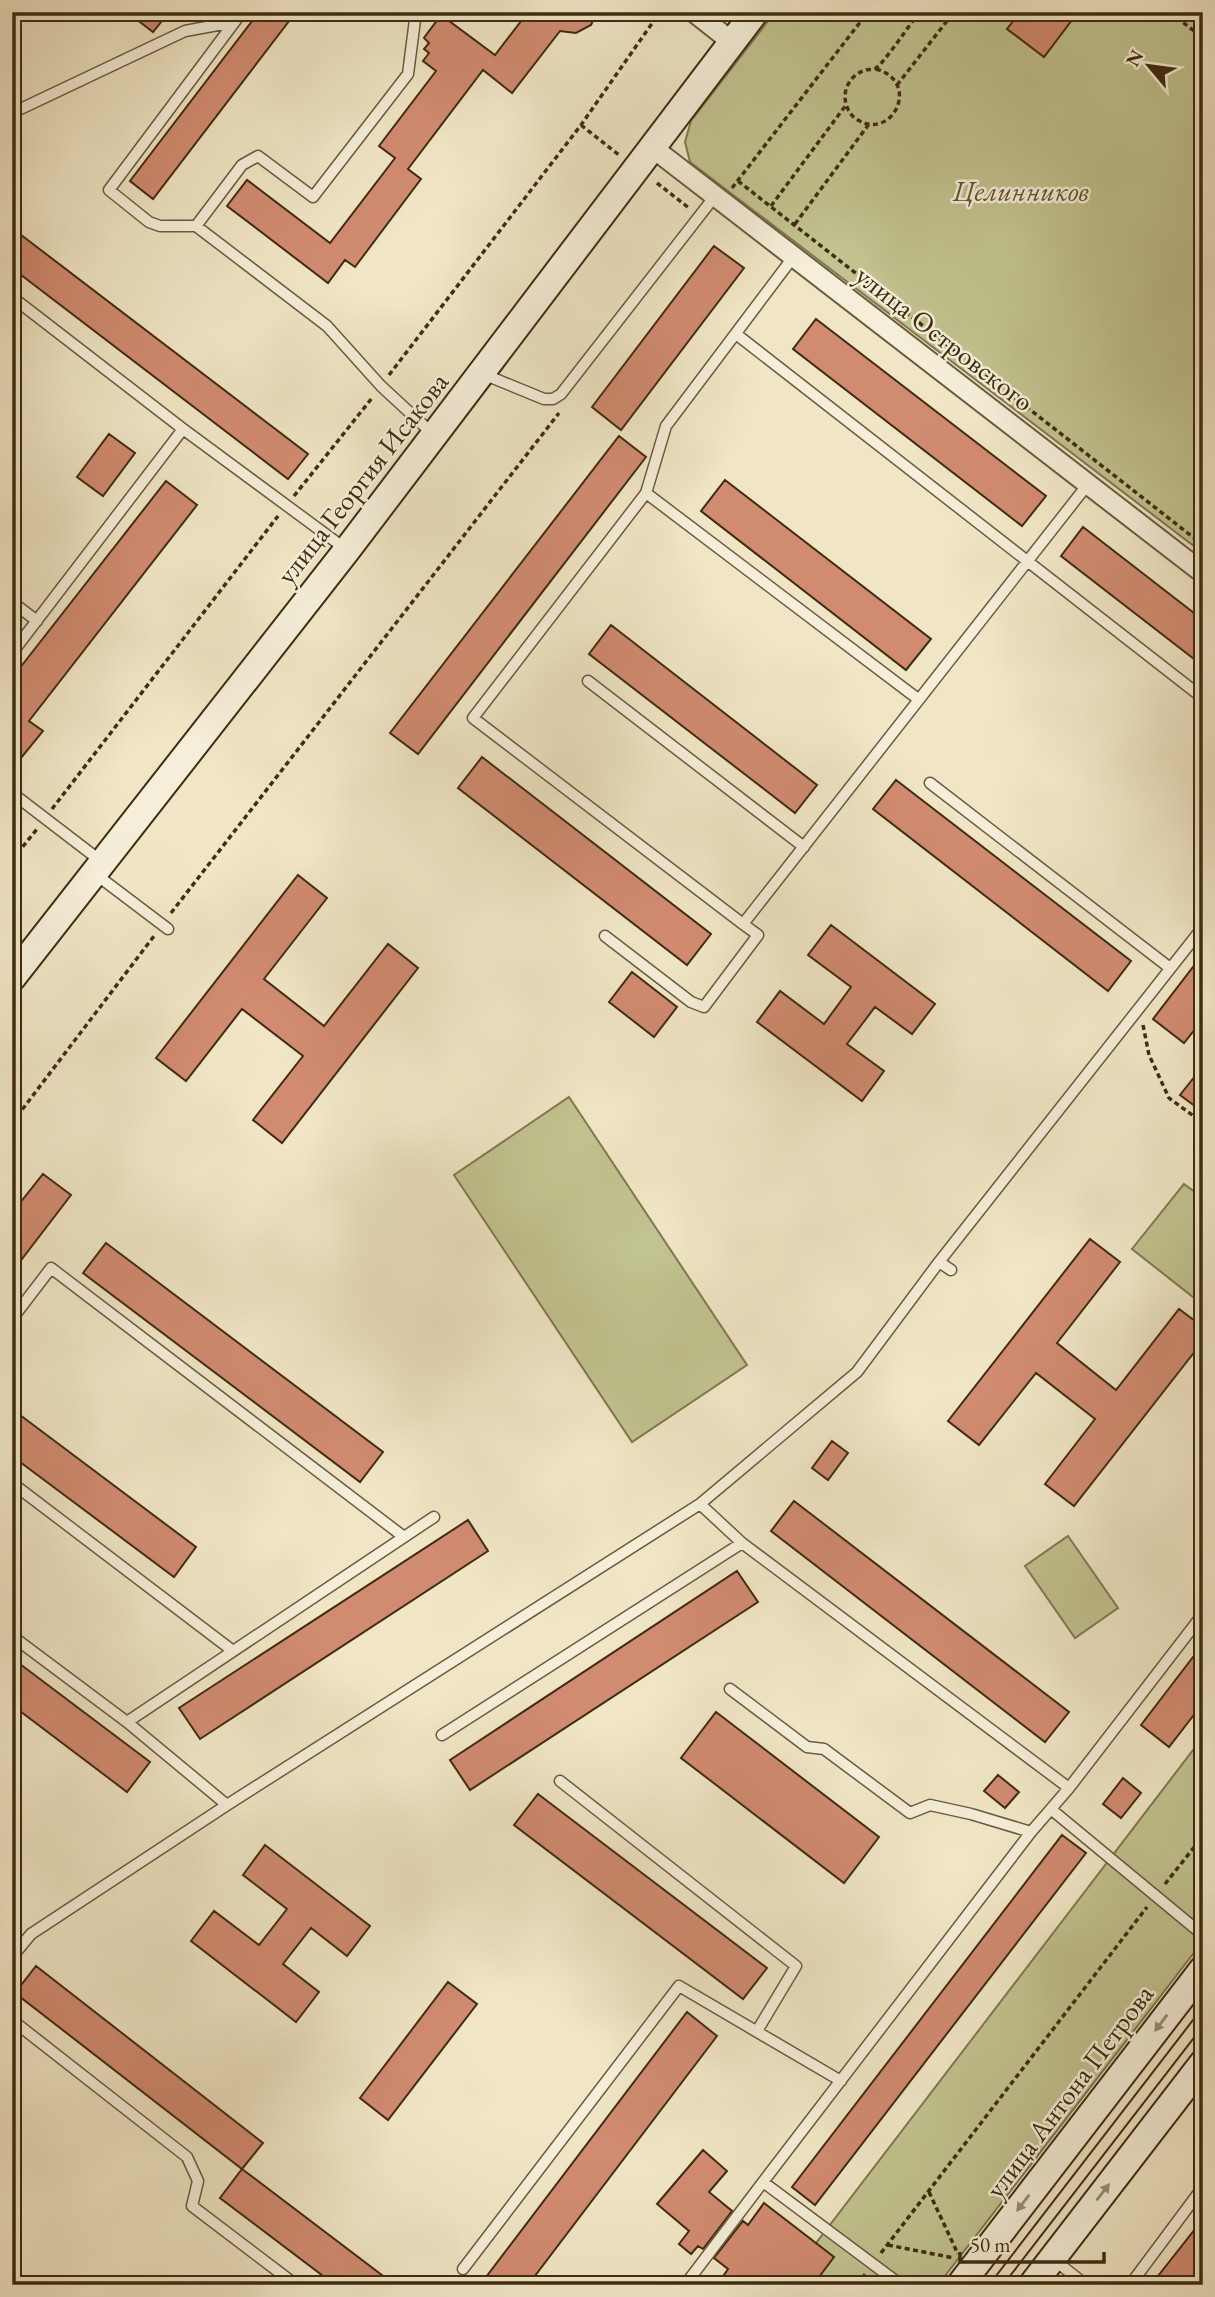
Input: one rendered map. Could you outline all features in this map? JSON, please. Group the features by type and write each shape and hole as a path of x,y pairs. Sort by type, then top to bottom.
{"street":[{"path":"694,12 732,42"},
{"name":"улица Георгия Исакова","path":"12,978 347,551 755,12"},
{"name":"улица Островского","path":"653,148 1203,573"},
{"name":"улица Антона Петрова","path":"960,2285 1203,1969"},
{"path":"1032,2285 1203,2063"}],"lane":[{"path":"221,12 234,22"},
{"path":"242,12 109,190 149,222 160,226 196,226 327,326 381,386 434,435"},
{"path":"196,226 242,165 258,156 313,197 408,74 416,12"},
{"path":"12,113 185,31 234,22"},
{"path":"482,373 544,399 553,399 561,394 700,216 719,199"},
{"path":"605,936 691,1002 704,1007 758,935 473,718 646,493 666,426 794,256"},
{"path":"12,297 347,551"},
{"path":"736,334 1203,698"},
{"path":"12,653 183,429"},
{"path":"743,924 1088,484"},
{"path":"646,493 918,699"},
{"path":"12,602 37,621"},
{"path":"588,681 804,847"},
{"path":"930,783 1170,968"},
{"path":"12,793 45,818 165,927"},
{"path":"12,1957 31,1934 227,1805 700,1504 857,1372 939,1262 1203,927"},
{"path":"939,1262 951,1270"},
{"path":"12,1319 51,1268 404,1537"},
{"path":"12,1483 233,1651"},
{"path":"700,1504 742,1543 1069,1788"},
{"path":"127,1721 434,1517"},
{"path":"442,1735 742,1543"},
{"path":"685,2285 1031,1832 1052,1810 1203,1614"},
{"path":"12,1636 127,1721 227,1805"},
{"path":"730,1689 807,1747 824,1749 910,1813 930,1805 1031,1832"},
{"path":"560,1781 796,1966 757,2031"},
{"path":"1052,1810 1203,1935"},
{"path":"463,2269 680,1986 841,2081"},
{"path":"12,2020 187,2157 198,2181 191,2206 296,2285"},
{"path":"763,2182 901,2285"},
{"path":"1130,2285 1203,2187"},
{"path":"1052,2259 1086,2285"},
{"path":"12,2279 19,2285"}],"path":[{"path":"12,860 581,125 660,12"},
{"path":"719,199 738,181 868,12"},
{"path":"876,69 919,12"},
{"path":"897,85 954,12"},
{"path":"1170,12 1203,38"},
{"path":"876,69 892,77 897,85 900,94 895,112 882,123 869,124 856,119 846,105 846,88 850,80 866,70 876,69"},
{"path":"771,206 846,105"},
{"path":"795,224 869,124"},
{"path":"581,125 623,158"},
{"path":"738,181 1203,545"},
{"path":"657,183 700,216"},
{"path":"12,1124 559,413"},
{"path":"1139,1007 1149,1055 1170,1098 1203,1123"},
{"path":"857,2285 1203,1836"},
{"path":"888,2245 960,2259 929,2192"}],"green space":[{"name":"Целинников","path":"775,12 1203,12 1203,553 690,162 685,142 691,121"},
{"path":"569,1097 747,1365 632,1442 454,1175"},
{"path":"1184,1184 1203,1198 1203,1305 1132,1249"},
{"path":"1068,1536 1118,1608 1075,1638 1025,1566"},
{"path":"1203,1737 1203,1941 938,2285 784,2285"}],"building":[{"path":"127,12 169,12 153,32"},
{"path":"259,12 296,12 153,199 130,181"},
{"path":"528,12 597,12 591,25 576,33 560,31 512,93 483,70 408,169 421,179 355,267 345,260 328,283 227,206 247,180 330,243 395,158 379,146 436,71 423,61 429,53 424,49 429,43 424,38 441,15 495,55"},
{"path":"1020,12 1078,12 1044,57 1007,29"},
{"path":"12,228 308,454 288,479 12,268"},
{"path":"714,246 744,268 621,430 592,407"},
{"path":"816,319 1046,496 1022,526 793,349"},
{"path":"109,434 135,453 103,496 77,477"},
{"path":"619,436 646,457 418,754 390,733"},
{"path":"725,480 931,639 906,670 701,511"},
{"path":"166,481 197,505 29,721 43,731 12,769 12,678"},
{"path":"1083,527 1203,620 1203,666 1061,556"},
{"path":"611,625 817,785 795,813 589,654"},
{"path":"482,757 711,934 687,965 458,788"},
{"path":"896,780 1131,961 1108,991 873,809"},
{"path":"298,875 327,898 264,979 324,1026 388,944 418,968 282,1143 253,1120 303,1056 242,1009 186,1081 156,1058"},
{"path":"831,925 935,1004 912,1034 875,1007 847,1044 884,1071 862,1101 757,1022 780,991 824,1024 851,987 808,955"},
{"path":"1203,954 1203,1019 1184,1043 1153,1019"},
{"path":"632,972 677,1007 654,1037 609,1002"},
{"path":"1203,1066 1203,1112 1180,1095"},
{"path":"43,1174 71,1195 12,1272 12,1213"},
{"path":"1090,1239 1120,1262 1057,1343 1116,1390 1179,1309 1203,1327 1203,1341 1074,1506 1045,1484 1095,1419 1036,1373 979,1445 948,1421"},
{"path":"106,1243 383,1452 360,1482 83,1273"},
{"path":"12,1409 196,1547 174,1577 12,1456"},
{"path":"832,1441 848,1453 828,1480 812,1468"},
{"path":"794,1501 1069,1712 1045,1742 771,1531"},
{"path":"468,1520 488,1551 200,1739 179,1708"},
{"path":"737,1571 758,1602 470,1790 450,1760"},
{"path":"1203,1644 1203,1703 1169,1747 1141,1725"},
{"path":"12,1658 150,1762 127,1792 12,1705"},
{"path":"716,1712 879,1837 844,1883 681,1758"},
{"path":"998,1775 1019,1792 1005,1808 984,1791"},
{"path":"1123,1778 1141,1793 1121,1818 1103,1804"},
{"path":"538,1794 767,1968 743,1999 514,1825"},
{"path":"1062,1835 1086,1853 815,2205 792,2187"},
{"path":"265,1845 370,1926 347,1956 311,1928 283,1964 319,1992 296,2022 191,1941 214,1911 259,1945 287,1909 243,1875"},
{"path":"36,1966 263,2143 242,2169 15,1993"},
{"path":"448,1982 477,2004 388,2120 360,2098"},
{"path":"687,2012 717,2036 528,2285 480,2285"},
{"path":"703,2150 727,2171 709,2192 732,2211 703,2249 698,2246 691,2254 679,2244 689,2231 657,2204"},
{"path":"242,2169 395,2285 335,2285 220,2198"},
{"path":"764,2203 834,2257 813,2285 717,2285 728,2269 714,2258 743,2221 748,2225"},
{"path":"1203,2219 1203,2285 1151,2285"}],"tram line":[{"path":"989,2285 1203,2007"},
{"path":"1003,2285 1203,2026"}]}
